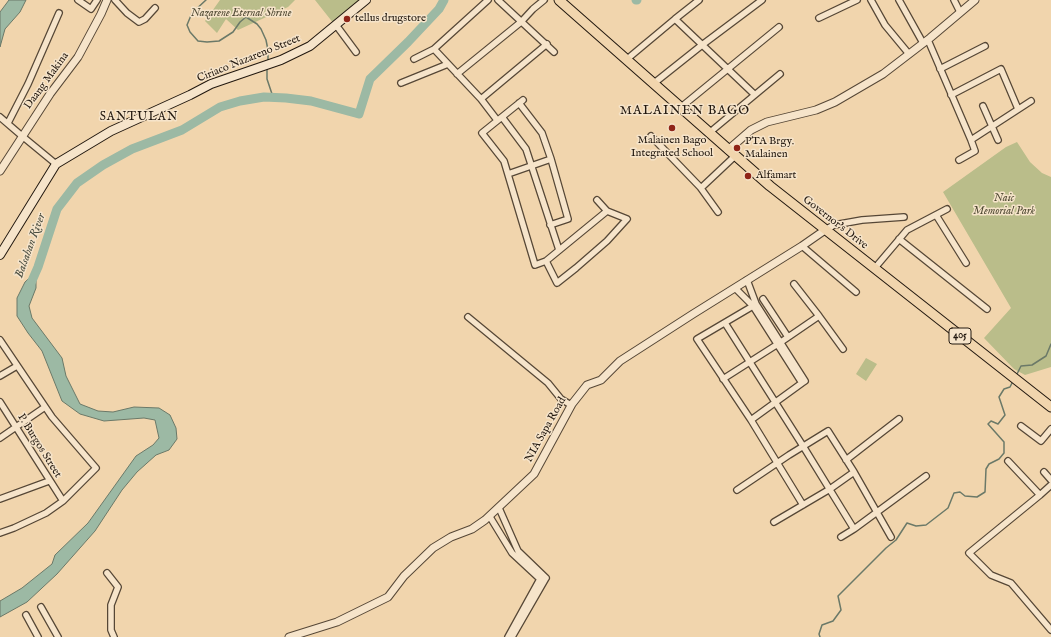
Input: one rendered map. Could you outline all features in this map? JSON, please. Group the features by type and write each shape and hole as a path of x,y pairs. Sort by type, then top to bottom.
{"main road":[{"name":"Ciriaco Nazareno Street","path":"0,255 56,164 110,131 211,84 281,60 310,46 366,0"},
{"name":"Governor's Drive","path":"559,0 775,190 1051,407"}],"street":[{"path":"78,0 91,9 97,0"},
{"name":"Daang Makina","path":"0,171 50,94 78,57 107,0"},
{"path":"115,0 127,13 139,22 145,19 155,8"},
{"path":"414,59 434,49 488,0"},
{"path":"498,0 554,52"},
{"path":"533,10 534,6 539,0"},
{"path":"457,74 521,22 544,0"},
{"path":"626,60 699,0"},
{"path":"653,84 762,0"},
{"path":"819,18 857,0"},
{"path":"871,0 884,25 909,54"},
{"path":"899,0 926,42 940,69 971,140 975,151 959,160"},
{"path":"954,0 960,12"},
{"path":"728,150 751,130 768,122 816,110 835,102 884,74 926,42 975,0"},
{"path":"8,124 28,84 59,13"},
{"path":"675,19 754,94"},
{"path":"336,25 356,52"},
{"path":"680,108 779,28"},
{"path":"481,99 547,44"},
{"path":"940,69 985,46"},
{"path":"434,49 500,118 526,149 559,250"},
{"path":"401,84 448,64"},
{"path":"951,95 1001,69 1018,109"},
{"path":"709,133 754,94 780,74"},
{"path":"550,225 568,219 542,133 521,101 482,133 504,161 535,265 546,261 607,211"},
{"path":"971,140 1031,101"},
{"path":"983,106 998,140"},
{"path":"0,117 56,164"},
{"path":"651,136 700,187 718,212"},
{"path":"700,187 735,156"},
{"path":"508,174 551,159"},
{"path":"546,261 557,283 607,241 627,218 607,211 597,200"},
{"path":"874,269 907,230 947,209"},
{"path":"936,215 966,263"},
{"path":"825,230 834,225 862,220 904,217"},
{"name":"NIA Sapa Road","path":"289,637 337,622 388,597 404,576 433,548 450,537 472,529 490,516 534,474 571,405 587,385 601,380 620,361 825,230"},
{"path":"899,240 987,309"},
{"path":"802,246 856,292"},
{"path":"747,280 755,305 805,381 751,420"},
{"path":"794,284 843,349"},
{"path":"735,288 755,305"},
{"path":"763,299 788,337"},
{"path":"755,305 697,339 751,420 803,505"},
{"path":"723,378 819,316"},
{"path":"468,317 548,383 561,398 571,405"},
{"path":"725,322 749,362 804,446 854,529"},
{"path":"0,340 52,417 96,468 63,501 46,513 0,533"},
{"path":"0,376 18,366"},
{"name":"P. Burgos Street","path":"0,402 15,428 63,501"},
{"path":"0,438 45,406"},
{"path":"846,460 899,419"},
{"path":"1021,426 1042,441 1051,429"},
{"path":"737,490 828,432 854,472 890,538"},
{"path":"1008,461 1040,494"},
{"path":"774,522 830,489 854,472"},
{"path":"1044,472 1051,480"},
{"path":"841,537 926,476"},
{"path":"0,499 50,481"},
{"path":"1051,485 969,552 991,576 1011,583 1051,630"},
{"path":"499,508 518,551 543,579"},
{"path":"490,516 512,553 543,579"},
{"path":"509,548 515,544"},
{"path":"107,573 118,587 112,605 111,630 114,637"},
{"path":"508,637 543,579"},
{"path":"512,637 543,579"},
{"path":"41,606 58,637"},
{"path":"26,615 38,637"}],"green space":[{"name":"Nazarene Eternal Shrine","path":"220,0 295,0 288,7 238,30 226,19 217,33 205,21"},
{"path":"315,0 361,0 334,24"},
{"name":"Naic Memorial Park","path":"1017,142 1030,162 1042,173 1051,177 1051,367 1025,375 1014,369 984,338 1011,308 943,192 1006,147"},
{"path":"866,358 877,364 866,381 856,374"}],"shaded area":[{"path":"9,0 26,0 20,12 5,29 0,47 0,12"},
{"path":"36,272 36,288 29,306 32,318 62,358 66,376 80,404 98,411 113,412 134,407 159,408 170,415 176,428 177,439 169,450 156,455 137,472 122,490 95,531 57,574 27,602 0,617 0,601 22,588 52,564 55,555 88,523 136,456 153,445 159,438 155,420 144,418 104,421 80,414 62,401 42,351 17,316 17,298 25,282"}],"waterway":[{"path":"206,0 192,13 187,25 190,32 198,41 219,41 233,32 240,22 246,17 257,24 261,29 266,40 268,61"},
{"name":"Balsahan River","path":"31,283 38,267 57,209 77,183 103,165 132,149 182,130 220,107 240,101 264,97 286,98 311,101 359,114 370,79 439,9 444,0"},
{"path":"267,67 267,79 273,97"},
{"path":"1016,376 1021,366 1032,365 1046,356 1051,344"},
{"path":"820,637 819,634 822,625 833,621 841,610 838,596 896,540 907,523 916,526 926,525 948,508 954,493 960,492 965,496 977,497 985,492 986,469 989,464 999,459 1004,453 1004,442 988,424 991,421 998,424 1005,415 999,397 1004,389 1010,387 1013,381"}],"place":[{"name":"tellus drugstore","path":"347,19"},
{"name":"Malainen Bago Integrated School","path":"672,128"},
{"name":"PTA Brgy. Malainen","path":"737,148"},
{"name":"Alfamart","path":"748,176"}],"district":[{"name":"MALAINEN BAGO","path":"685,111"},
{"name":"SANTULAN","path":"139,118"}]}
